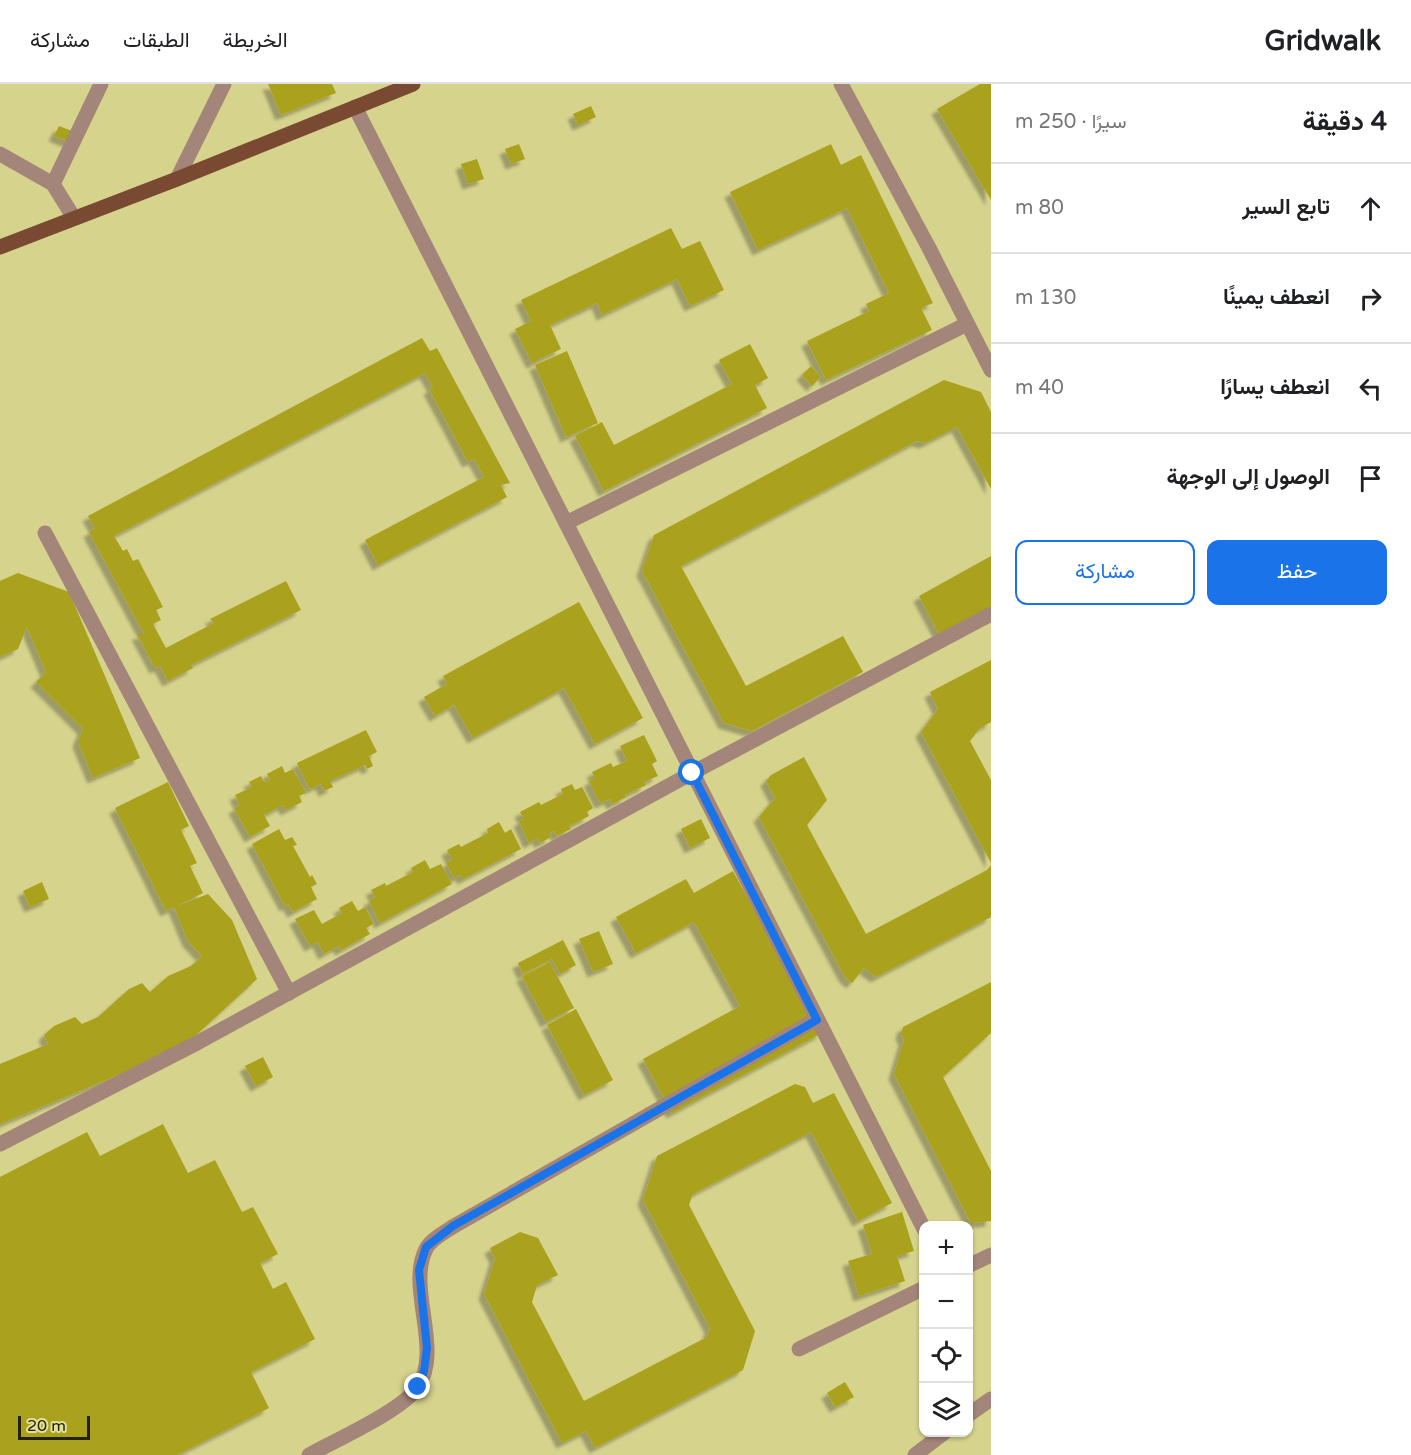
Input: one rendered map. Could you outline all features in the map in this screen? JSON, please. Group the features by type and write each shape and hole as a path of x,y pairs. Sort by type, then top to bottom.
{"main road":[{"path":"0,247 177,179 412,84"}],"street":[{"path":"53,184 101,84"},
{"path":"177,179 224,84"},
{"path":"841,84 991,370"},
{"path":"355,107 920,1221"},
{"path":"0,154 53,184 74,218"},
{"path":"566,523 967,324"},
{"path":"45,533 290,993"},
{"path":"0,1144 198,1043 692,773 991,614"},
{"path":"309,1455 403,1403 418,1387 424,1371 427,1348 419,1270 426,1247 453,1226 817,1020"},
{"path":"973,1264 991,1255"},
{"path":"799,1349 919,1290"},
{"path":"973,1412 991,1399"},
{"path":"915,1455 938,1437"}],"building":[{"path":"268,84 332,84 336,93 281,115"},
{"path":"980,84 991,84 991,200 937,109"},
{"path":"591,106 596,117 578,125 573,114"},
{"path":"59,126 80,134 75,144 54,136"},
{"path":"519,144 525,159 511,164 505,149"},
{"path":"831,144 841,165 861,155 933,303 921,308 932,330 826,380 807,341 869,311 866,304 889,293 847,208 758,250 730,192"},
{"path":"477,159 484,179 468,184 461,164"},
{"path":"671,228 682,249 700,241 724,290 690,306 677,279 602,315 597,303 550,325 561,349 532,363 515,329 531,321 521,300"},
{"path":"422,338 430,351 437,348 510,483 501,485 507,497 378,565 365,540 484,477 474,459 468,462 429,389 433,387 425,373 114,536 123,551 127,549 133,561 138,559 163,607 156,610 161,620 153,624 166,648 214,623 210,619 286,581 301,610 191,665 193,668 168,681 160,666 155,668 137,634 144,634 89,532 95,528 88,516"},
{"path":"750,344 768,378 755,385 767,408 604,491 575,436 602,422 614,445 732,384 719,360"},
{"path":"567,351 598,423 566,437 535,365"},
{"path":"811,366 821,377 812,386 802,375"},
{"path":"944,380 981,392 991,412 991,489 957,427 925,443 917,441 681,566 746,686 843,636 863,672 752,731 724,723 642,571 654,535"},
{"path":"991,556 991,611 947,635 938,632 919,596"},
{"path":"18,573 69,592 140,758 93,778 78,742 83,729 36,682 46,672 27,627 18,649 0,657 0,581"},
{"path":"579,602 643,718 595,744 564,688 473,738 454,705 435,716 424,697 447,684 443,676"},
{"path":"991,660 991,722 980,728 970,741 991,780 991,863 921,732 938,709 930,692"},
{"path":"366,730 377,752 369,756 373,766 367,769 365,765 330,781 333,787 324,791 321,784 309,789 297,763"},
{"path":"644,735 657,761 652,764 658,776 644,782 646,785 612,804 610,799 600,803 589,781 595,778 592,772 611,763 613,767 627,761 620,746"},
{"path":"804,757 827,800 807,825 866,934 987,870 991,865 991,917 876,977 864,968 852,983 845,977 759,817 775,798 766,781 771,775"},
{"path":"282,766 285,773 293,769 306,793 299,796 302,802 286,810 283,805 264,815 270,826 250,837 234,808 240,805 235,795 252,787 249,782 261,776 264,782 270,780 267,774"},
{"path":"168,782 189,826 181,830 197,863 190,866 203,893 177,906 208,894 232,920 257,979 181,1049 0,1124 0,1064 48,1044 44,1035 54,1026 75,1017 82,1024 98,1017 129,989 142,983 150,992 168,976 191,966 202,956 188,941 174,907 166,911 115,808"},
{"path":"572,784 575,790 582,787 593,808 587,812 589,816 569,826 571,829 557,836 554,831 549,833 551,837 540,843 538,838 529,843 519,821 524,819 520,812 539,802 541,805 563,794 561,789"},
{"path":"701,819 710,838 690,848 681,829"},
{"path":"499,822 505,833 511,829 521,849 463,879 461,875 454,878 446,863 452,860 447,850 459,844 461,847 488,833 487,829"},
{"path":"279,829 285,840 292,837 297,845 293,846 310,877 312,875 317,884 311,887 317,899 293,912 288,904 285,906 252,844"},
{"path":"425,860 430,869 441,864 452,884 380,923 369,901 375,897 371,890 385,883 386,886 413,872 411,868"},
{"path":"733,871 822,1033 672,1113 643,1059 740,1006 694,922 636,953 616,917 686,879 694,893"},
{"path":"42,882 49,899 30,907 23,891"},
{"path":"352,901 358,911 365,907 374,924 366,928 370,934 341,950 338,946 324,954 318,942 310,946 295,919 314,910 322,924 342,913 339,908"},
{"path":"599,931 613,964 593,972 579,939"},
{"path":"563,940 576,965 560,974 552,959 523,974 518,963"},
{"path":"550,962 574,1008 546,1022 522,976"},
{"path":"991,982 991,1033 943,1077 991,1171 991,1221 970,1221 894,1074 904,1040 901,1034 903,1027"},
{"path":"576,1009 613,1080 584,1095 547,1025"},
{"path":"263,1057 273,1077 256,1086 245,1066"},
{"path":"795,1084 805,1087 813,1103 834,1093 892,1203 858,1221 811,1132 693,1194 689,1205 755,1331 743,1370 595,1448 586,1431 562,1443 484,1294 495,1258 490,1248 520,1232 538,1238 558,1275 537,1285 532,1302 584,1401 707,1337 710,1328 643,1200 657,1156"},
{"path":"163,1124 188,1173 215,1160 242,1212 253,1207 278,1254 260,1263 273,1289 286,1282 315,1339 251,1372 269,1408 177,1455 0,1455 0,1177 87,1132 100,1156"},
{"path":"902,1212 914,1251 897,1256 905,1281 859,1296 848,1261 872,1254 863,1225"},
{"path":"845,1382 854,1397 835,1407 827,1393"}],"route":[{"path":"418,1387 424,1371 427,1348 419,1270 426,1247 453,1226 817,1020 692,773"}]}
